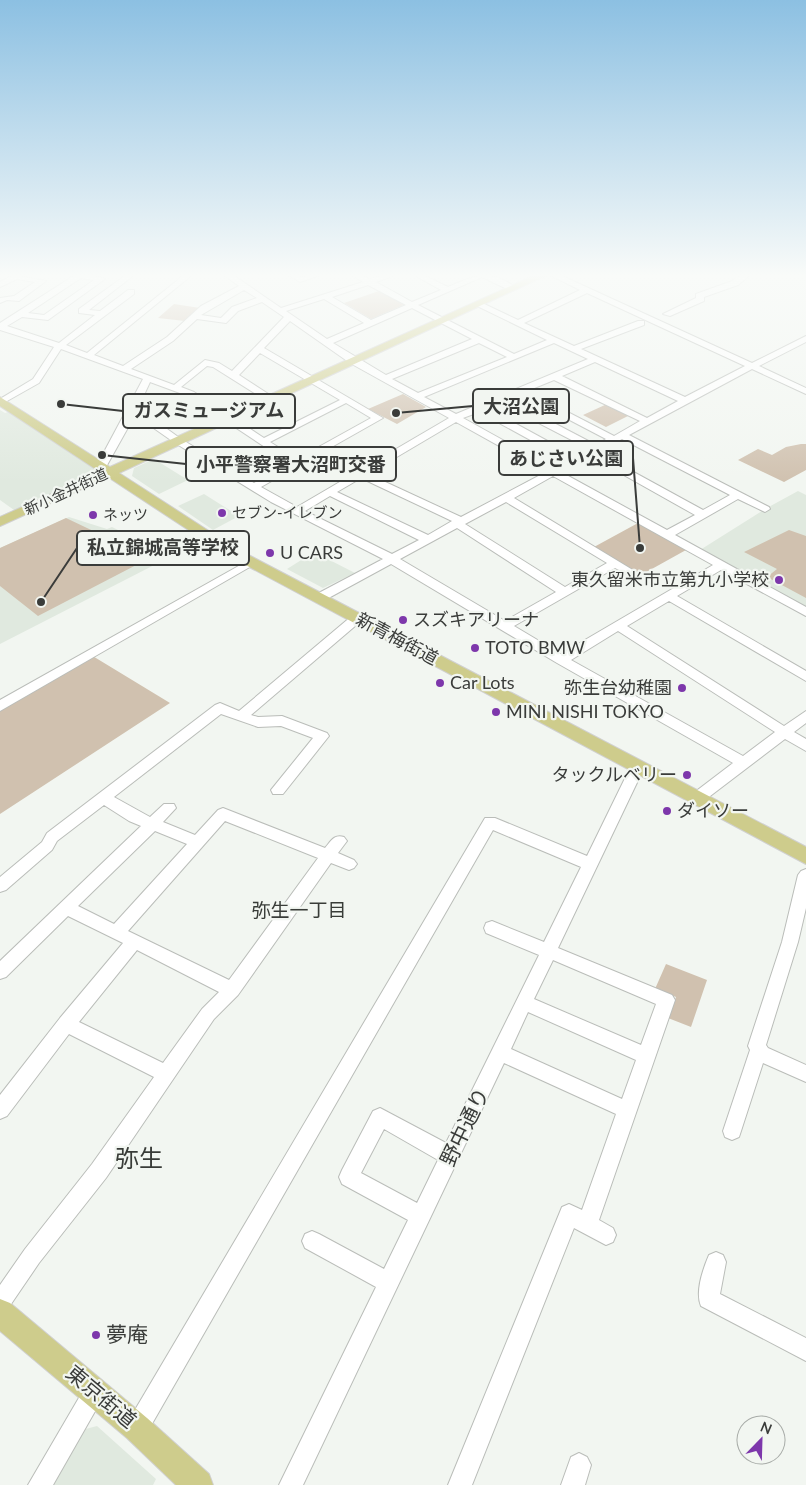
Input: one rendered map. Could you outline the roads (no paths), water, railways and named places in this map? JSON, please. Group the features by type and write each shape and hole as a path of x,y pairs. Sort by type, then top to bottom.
{"main road":[{"name":"新小金井街道","path":"0,522 105,470 178,441 390,344"},
{"name":"新青梅街道","path":"0,401 208,538 637,768 806,856"},
{"name":"東京街道","path":"0,1313 137,1428 198,1485"}],"street":[{"path":"55,344 191,394 297,464"},
{"path":"88,356 102,344"},
{"path":"124,370 160,344"},
{"path":"233,376 264,344"},
{"path":"328,344 385,379 806,612"},
{"path":"385,379 468,344"},
{"path":"487,344 514,357"},
{"path":"416,396 545,344"},
{"path":"564,344 686,401"},
{"path":"574,349 586,344"},
{"path":"704,344 806,391"},
{"path":"319,598 592,450 751,366 797,344"},
{"path":"0,401 36,381 60,346"},
{"path":"254,487 378,418 259,349"},
{"path":"297,511 456,418 595,359"},
{"path":"176,388 205,363 216,365 270,399"},
{"path":"554,376 647,421"},
{"path":"105,470 148,378"},
{"path":"520,391 765,509"},
{"path":"500,399 702,514"},
{"path":"263,442 346,400"},
{"path":"479,408 574,460"},
{"path":"133,409 178,441 254,487 390,558 561,660 744,763"},
{"path":"361,474 459,522 564,592"},
{"path":"329,492 427,539"},
{"path":"666,535 737,496"},
{"path":"505,497 635,575"},
{"path":"0,706 251,562"},
{"path":"505,626 616,563"},
{"path":"561,660 721,565"},
{"path":"670,597 806,677"},
{"path":"241,717 357,618"},
{"path":"619,626 806,746"},
{"path":"0,886 47,846 52,837 220,708 258,722 282,721 322,736 278,790"},
{"path":"696,799 806,716"},
{"name":"野中通り","path":"291,1485 637,768"},
{"path":"104,798 134,817 198,842"},
{"path":"0,972 168,808"},
{"path":"116,933 223,814 334,848 349,864"},
{"path":"137,1428 490,822 590,864"},
{"path":"0,1303 32,1256 99,1172 208,1014 232,990 334,848"},
{"path":"806,875 790,942 757,1046 762,1054 806,1074"},
{"path":"65,907 232,990"},
{"path":"492,928 666,1000 587,1224"},
{"path":"0,1110 66,1024 134,942"},
{"path":"524,1003 646,1056"},
{"path":"66,1024 167,1074"},
{"path":"501,1053 627,1110"},
{"path":"732,1131 756,1056 762,1054"},
{"path":"421,1216 349,1176 380,1117 450,1156"},
{"path":"460,1485 569,1214 606,1235"},
{"path":"312,1241 389,1283"},
{"path":"716,1262 708,1300 806,1350"},
{"path":"40,1485 95,1392"}],"place":[{"name":"ガスミュージアム","path":"61,404"},
{"name":"大沼公園","path":"396,413"},
{"name":"小平警察署大沼町交番","path":"102,455"},
{"name":"セブン-イレブン","path":"222,513"},
{"name":"ネッツ","path":"93,515"},
{"name":"あじさい公園","path":"640,548"},
{"name":"U CARS","path":"270,553"},
{"name":"東久留米市立第九小学校","path":"779,580"},
{"name":"私立錦城高等学校","path":"41,602"},
{"name":"スズキアリーナ","path":"403,620"},
{"name":"TOTO BMW","path":"475,648"},
{"name":"Car Lots","path":"440,683"},
{"name":"弥生台幼稚園","path":"682,688"},
{"name":"MINI NISHI TOKYO","path":"496,712"},
{"name":"タックルベリー","path":"687,775"},
{"name":"ダイソー","path":"667,811"},
{"name":"夢庵","path":"96,1335"}],"district":[{"name":"弥生一丁目","path":"299,910"},
{"name":"弥生","path":"139,1159"}]}
